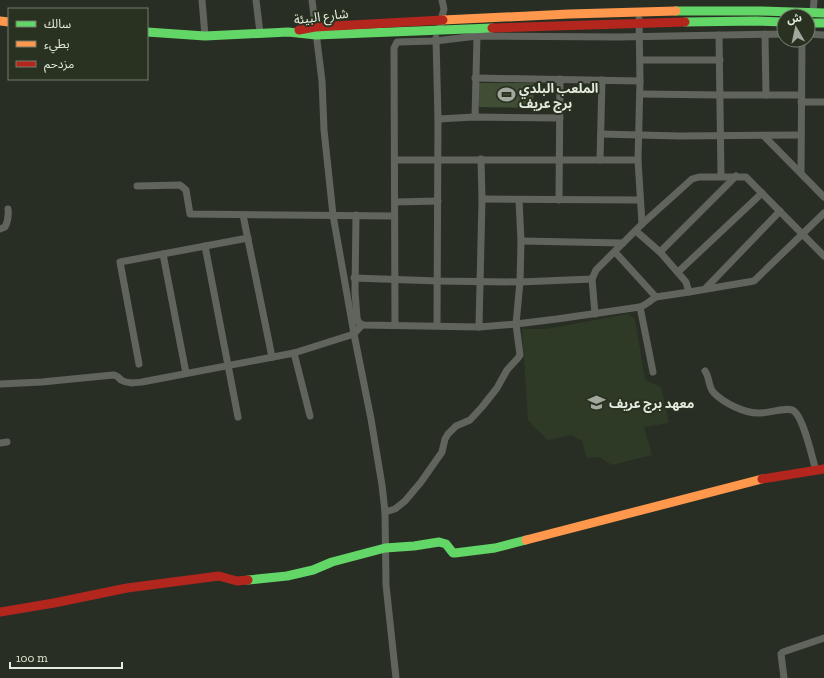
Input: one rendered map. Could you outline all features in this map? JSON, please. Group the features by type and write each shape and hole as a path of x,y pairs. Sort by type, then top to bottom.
{"main road":[{"name":"شارع البيئة","path":"148,32 205,36 439,25 639,13 776,12"},
{"name":"شارع البيئة","path":"439,25 776,22"},
{"path":"0,612 127,588 219,576 237,581 287,576 313,570 332,562 385,548 414,546 439,542 446,544 453,553 495,548 765,478 820,470"}],"street":[{"path":"202,0 205,36"},
{"path":"256,0 260,33"},
{"path":"312,0 322,81 324,130 333,215 382,485 385,512 386,585 394,678"},
{"path":"437,326 438,119 435,41 444,9 442,0"},
{"path":"639,13 640,94 638,160 642,224"},
{"path":"719,34 721,176"},
{"path":"765,34 766,95"},
{"path":"394,325 395,44 397,42 435,41 477,36 776,34"},
{"path":"474,117 477,36"},
{"path":"801,173 802,48"},
{"path":"640,60 720,60"},
{"path":"475,78 640,81"},
{"path":"559,200 560,79"},
{"path":"600,160 602,80"},
{"path":"640,94 766,95 801,98 824,102"},
{"path":"438,119 474,117 560,118"},
{"path":"601,134 679,136 801,135"},
{"path":"764,136 824,197"},
{"path":"479,327 482,159"},
{"path":"395,160 638,160"},
{"path":"660,252 736,176"},
{"path":"595,314 592,279 598,267 642,224 692,179 699,177 746,177 824,256"},
{"path":"137,186 180,185 186,190 190,214 394,216"},
{"path":"678,272 762,193"},
{"path":"482,199 640,200"},
{"path":"385,512 395,509 405,501 421,482 442,452 445,439 448,434 456,426 470,420 497,388 507,370 520,355 516,324 520,282 521,241 519,200"},
{"path":"395,202 438,201"},
{"path":"0,229 5,227 7,223 9,218 8,209"},
{"path":"706,288 780,211"},
{"path":"0,384 42,382 113,374 129,383 142,382 294,353 354,334 362,325 479,327 516,324 640,307 649,304 651,299 656,297 754,281 824,213"},
{"path":"243,214 272,357"},
{"path":"356,215 354,278 356,312 359,323 362,325"},
{"path":"636,231 660,252 678,272 686,282 688,292"},
{"path":"139,364 120,262 248,238"},
{"path":"521,241 623,243"},
{"path":"205,246 238,417"},
{"path":"615,252 656,297"},
{"path":"163,254 186,374"},
{"path":"354,278 480,282 592,279"},
{"path":"640,307 653,372"},
{"path":"294,353 310,416"},
{"path":"705,371 713,392 734,407 757,414 788,410 794,412 801,421 820,470"},
{"path":"784,678 780,656 782,653 824,638"}],"shaded area":[{"name":"الملعب البلدي برج عريف","path":"479,83 534,83 533,108 479,107"},
{"name":"معهد برج عريف","path":"628,314 635,319 645,380 661,387 669,423 644,427 652,455 612,465 600,457 587,458 582,441 571,435 548,440 528,420 522,329 546,329"}],"traffic: fast":[{"path":"676,11 824,13"},
{"path":"685,22 776,22"},
{"path":"816,23 824,23"},
{"path":"148,32 205,36 288,32 316,35 492,28"},
{"path":"248,580 287,576 313,570 332,562 385,548 414,546 439,542 446,544 453,553 455,553 495,548 526,540"}],"traffic: slow":[{"path":"443,20 676,11"},
{"path":"0,21 8,22"},
{"path":"526,540 762,479"}],"traffic: jam":[{"path":"299,30 315,27 443,20"},
{"path":"492,28 685,22"},
{"path":"762,479 824,469"},
{"path":"0,612 127,588 219,576 237,581 248,580"}],"place":[{"name":"الملعب البلدي برج عريف","path":"506,95"},
{"name":"معهد برج عريف","path":"596,403"}]}
